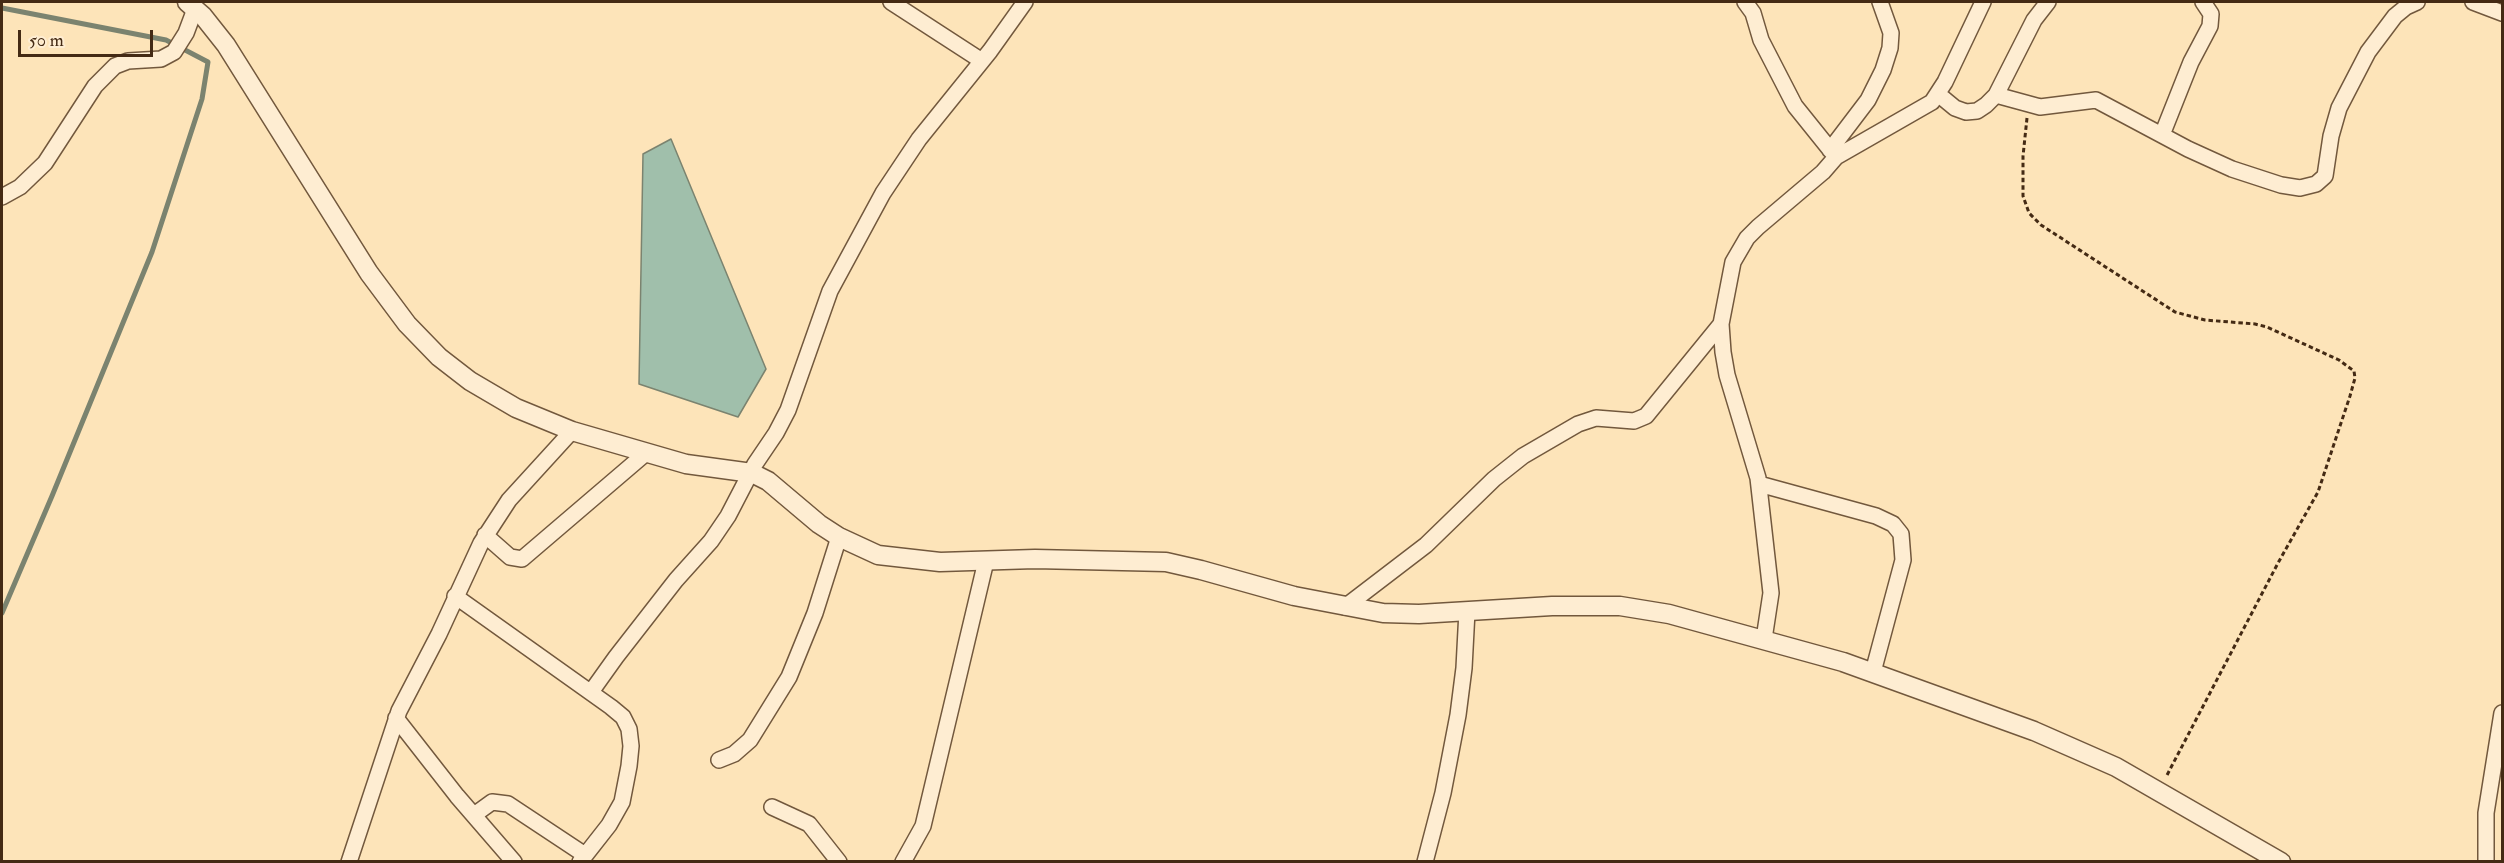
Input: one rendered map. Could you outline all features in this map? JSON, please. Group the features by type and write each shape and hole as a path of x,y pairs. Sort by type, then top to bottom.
{"street":[{"path":"891,2 982,61"},
{"path":"591,692 676,580 711,541 728,516 788,410 821,312 849,252 895,173 1025,2"},
{"path":"1764,639 1771,593 1758,484 1754,460 1727,375 1721,324 1729,276 1733,262 1747,238 1823,172 1868,100 1883,70 1890,48 1891,33 1880,2"},
{"path":"1833,153 1922,109 1938,94 1983,2"},
{"path":"1938,94 1955,108 1966,112 1977,111 1996,95 2034,20 2048,2"},
{"path":"2162,135 2191,62 2210,26 2211,14 2203,2"},
{"path":"1996,95 2028,105 2054,106 2096,100 2188,149 2257,178 2300,188 2316,184 2325,176 2331,136 2339,108 2359,68 2383,30 2395,16 2414,2"},
{"path":"2473,2 2502,13"},
{"path":"1750,3 1761,40 1795,106 1833,153"},
{"path":"2,197 20,187 45,164 96,86 115,66 128,61 161,59 174,52 186,33 191,5"},
{"path":"191,5 226,45 369,273 407,324 438,357 470,381 516,408 572,430 646,453 686,464 752,473 768,482 819,524 839,537 878,555 940,562 1035,559 1166,562 1345,607 1395,614 1552,606 1620,606 1669,614 1764,639 1873,672 2045,736 2116,767 2281,861"},
{"path":"1345,607 1426,545 1494,479 1523,456 1578,424 1596,418 1634,421 1646,417 1721,324"},
{"path":"349,861 396,718 485,535 509,500 572,430"},
{"path":"485,535 510,557 522,559 646,453"},
{"path":"1758,484 1876,516 1893,524 1901,534 1903,560 1873,672"},
{"path":"719,760 734,754 750,740 789,677 815,613 839,537"},
{"path":"903,861 922,826 986,561"},
{"path":"456,596 623,717 629,729 631,746 622,802 609,825 583,858 508,804 492,802 474,815"},
{"path":"1425,861 1443,793 1458,715 1464,668 1467,611"},
{"path":"2486,861 2486,813 2502,713"},
{"path":"396,718 514,861"},
{"path":"772,807 809,824 839,861"}],"path":[{"path":"2028,105 2022,156 2023,195 2029,213 2041,225 2175,312 2205,320 2267,327 2339,360 2354,371 2355,378 2350,396 2318,492 2278,563 2159,790"}],"shaded area":[{"path":"671,139 766,369 738,417 639,384 643,154"}],"waterway":[{"path":"2,8 166,40 208,62 202,99 152,252 2,613"}]}
